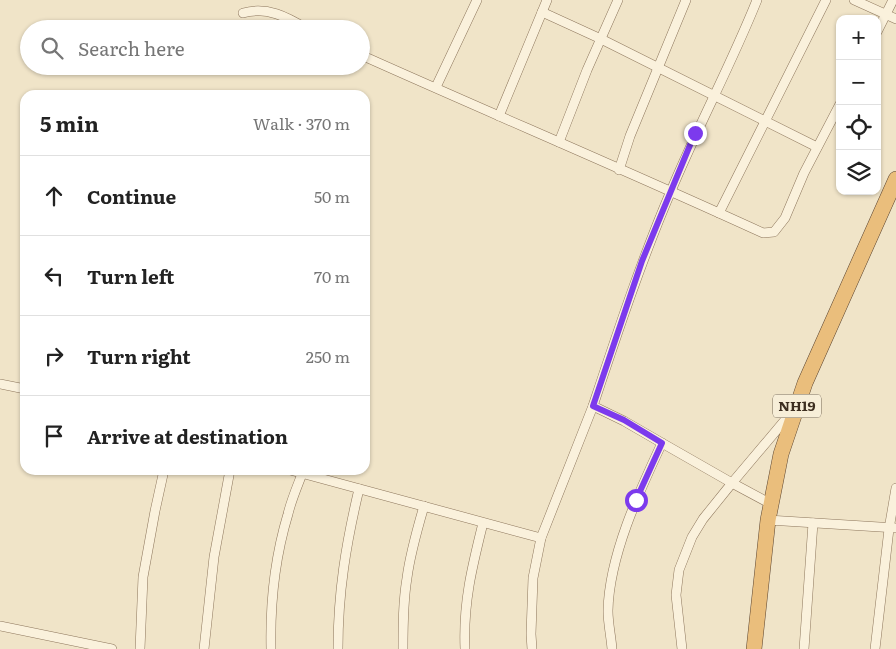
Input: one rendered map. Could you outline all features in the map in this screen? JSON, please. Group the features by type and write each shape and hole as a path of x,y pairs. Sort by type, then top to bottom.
{"highway":[{"name":"NH19","path":"754,649 768,520 781,454 805,383 896,179"}],"street":[{"path":"436,88 476,0"},
{"path":"499,116 547,0"},
{"path":"559,142 618,0"},
{"path":"619,170 630,136 686,0"},
{"path":"532,649 533,578 541,538 593,406 642,261 670,191 733,58 757,0"},
{"path":"719,213 826,0"},
{"path":"854,0 896,19"},
{"path":"881,25 893,0"},
{"path":"243,13 260,10 292,20"},
{"path":"542,12 601,39 817,147"},
{"path":"370,60 763,233 774,232 785,218 817,147 839,105"},
{"path":"0,384 20,388"},
{"path":"593,406 624,420 771,504"},
{"path":"682,649 676,595 679,570 692,537 703,519 732,483 796,408"},
{"path":"612,649 608,612 611,581 636,500 662,443"},
{"path":"140,649 143,578 154,510 163,475"},
{"path":"204,649 214,557 229,475"},
{"path":"271,649 272,596 277,563 287,515 302,475"},
{"path":"306,475 541,538"},
{"path":"875,649 896,488"},
{"path":"338,649 339,597 343,565 358,489"},
{"path":"403,649 406,579 412,547 424,506"},
{"path":"768,520 892,528"},
{"path":"465,649 466,601 472,563 483,523"},
{"path":"804,649 813,523"},
{"path":"0,626 112,649"}],"route":[{"path":"636,500 662,443 624,420 593,406 642,261 695,133"}]}
